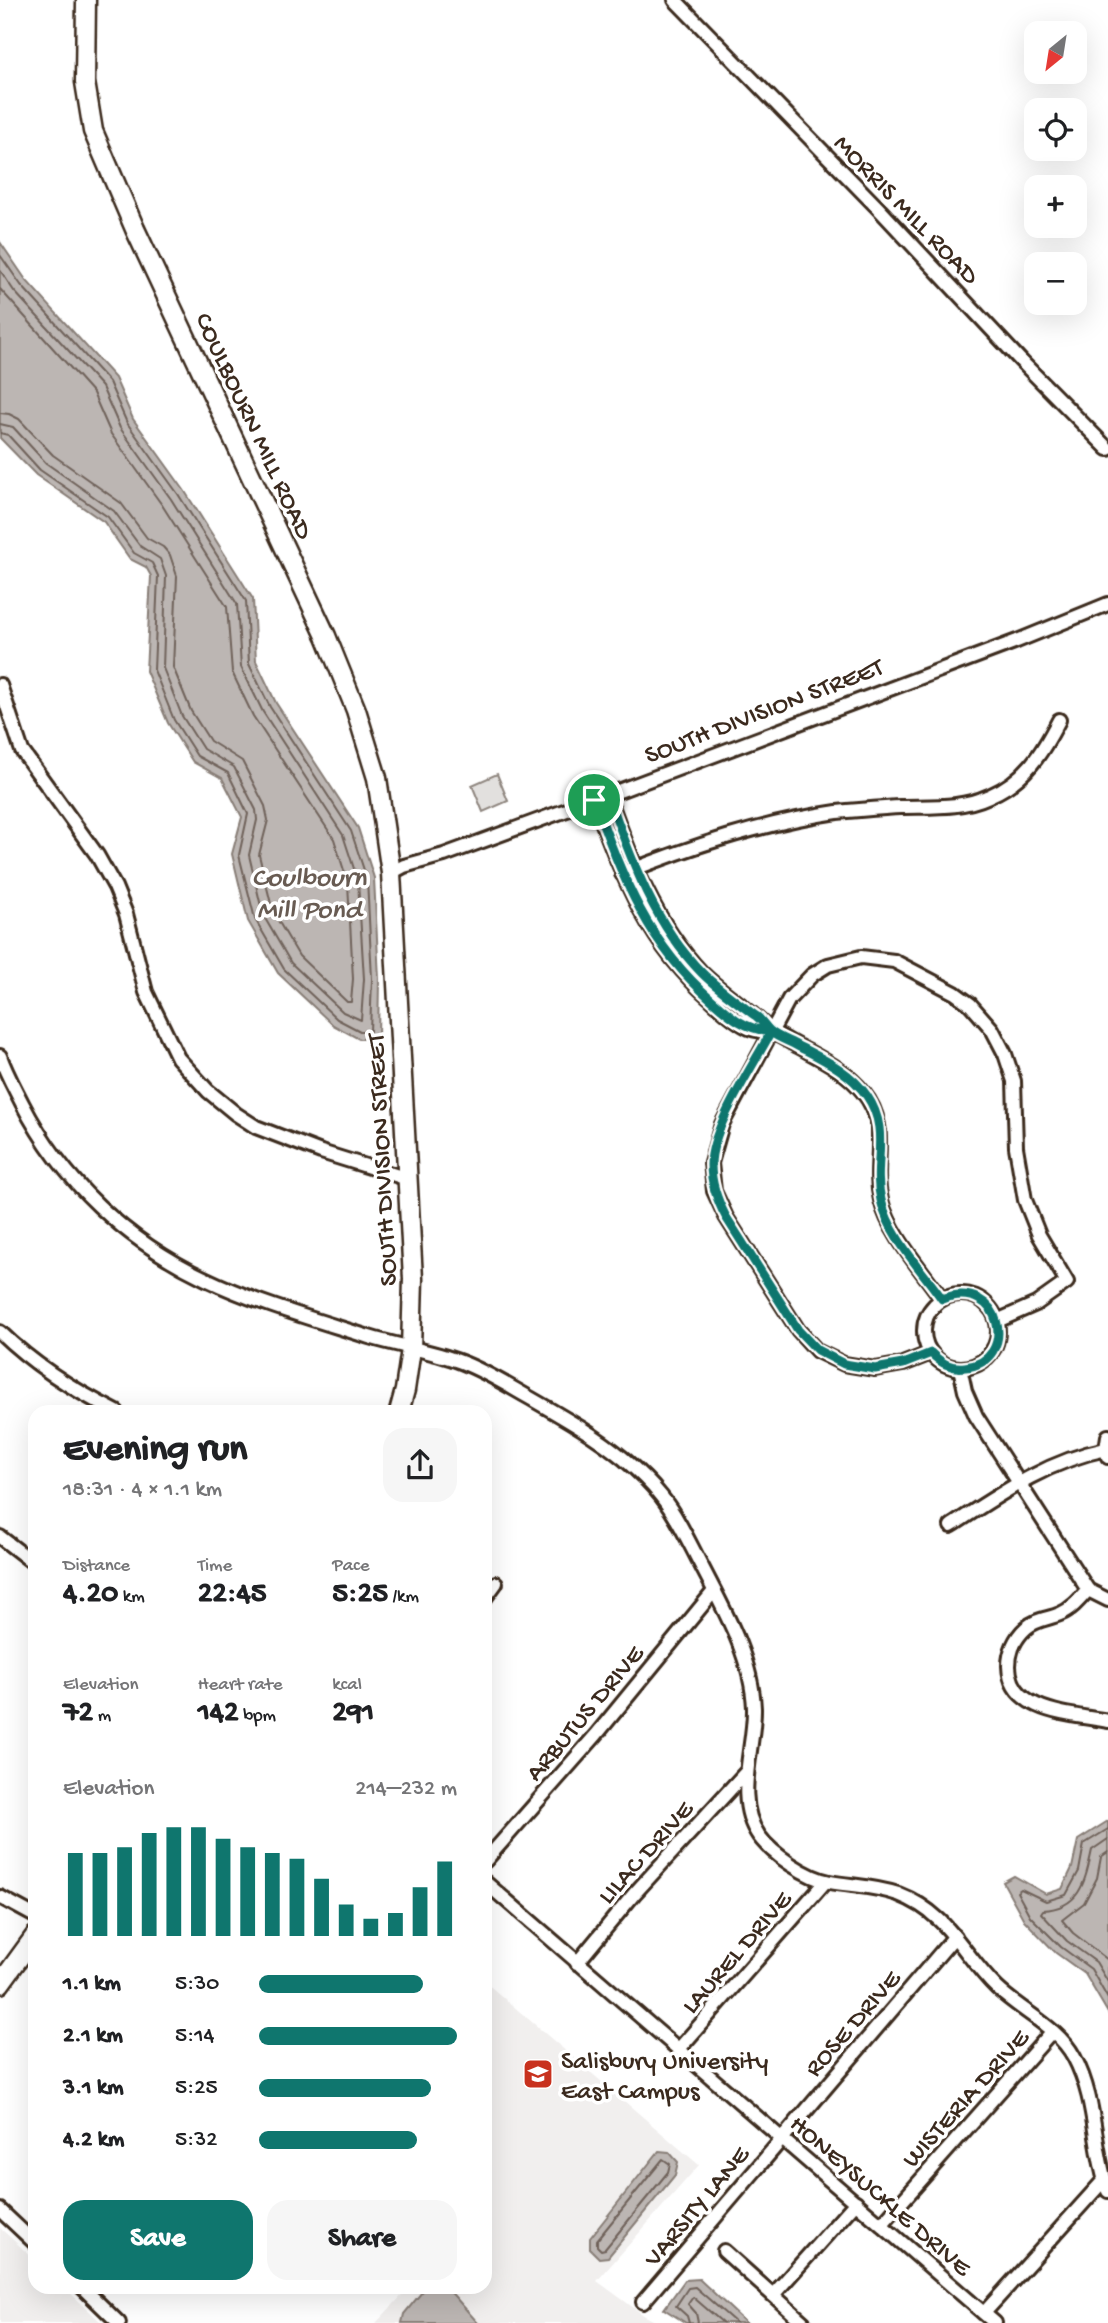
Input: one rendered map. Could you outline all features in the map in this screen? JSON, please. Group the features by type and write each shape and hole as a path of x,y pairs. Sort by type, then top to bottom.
{"street":[{"name":"COULBOURN MILL ROAD","path":"86,0 85,82 93,131 135,229 317,617 356,710 377,778 391,873"},
{"name":"MORRIS MILL ROAD","path":"675,0 1108,449"},
{"name":"SOUTH DIVISION STREET","path":"401,1405 411,1349 413,1279 391,873 404,866 444,855 608,795 1004,646 1108,604"},
{"path":"0,685 22,751 97,855 115,887 126,914 146,992 178,1058 208,1091 256,1127 321,1152 408,1179"},
{"path":"622,874 728,836 786,821 867,809 947,807 974,802 1002,790 1022,776 1045,747 1059,720"},
{"path":"608,795 635,869 658,916 682,950 713,983 758,1017 771,1032 834,1065 847,1074 866,1095 880,1135 879,1190 885,1212 895,1232 942,1299"},
{"path":"594,800 622,874 654,935 685,975 737,1021 752,1030 771,1032"},
{"path":"931,1353 903,1364 875,1369 844,1364 817,1350 798,1330 718,1202 711,1163 716,1137 789,999 812,975 828,965 861,957 894,961 955,993 970,1004 992,1029 1010,1067 1016,1098 1016,1147 1025,1200 1039,1235 1067,1282 1036,1304 997,1321"},
{"path":"0,1056 30,1121 61,1167 103,1212 160,1254 209,1281 235,1291 478,1369 558,1414 611,1448 662,1496 679,1522 714,1591 752,1683 754,1710 747,1770 748,1809 760,1839 780,1857 825,1882 862,1885 904,1896 930,1913 955,1936 994,1986 1065,2044 1080,2072 1097,2129 1106,2186 984,2313"},
{"path":"965,1294 976,1297 986,1303 997,1321 998,1334 990,1354 972,1367 949,1366 931,1353 926,1342 926,1317 942,1299 965,1294"},
{"path":"0,1332 65,1382 105,1405"},
{"path":"960,1368 965,1391 976,1416 1018,1482 1088,1590 1108,1600"},
{"path":"951,1526 1018,1482 1059,1462 1107,1447"},
{"path":"0,1537 28,1559"},
{"path":"492,1589 496,1584"},
{"path":"1088,1590 1069,1609 1024,1629 1010,1654 1010,1675 1018,1692 1036,1705 1108,1721"},
{"name":"ARBUTUS DRIVE","path":"492,1853 596,1735 714,1591"},
{"name":"LILAC DRIVE","path":"577,1963 634,1894 747,1770"},
{"name":"LAUREL DRIVE","path":"679,2049 825,1882"},
{"name":"HONEYSUCKLE DRIVE","path":"492,1888 995,2323"},
{"path":"0,1897 28,1912"},
{"name":"ROSE DRIVE","path":"782,2137 955,1936"},
{"path":"0,1984 28,1946"},
{"name":"WISTERIA DRIVE","path":"881,2224 1052,2032"},
{"name":"VARSITY LANE","path":"643,2302 782,2137"},
{"path":"773,2295 856,2202"},
{"path":"0,2210 28,2236"},
{"path":"724,2252 804,2323"},
{"path":"89,2294 119,2323"}],"shaded area":[{"path":"497,774 508,801 483,812 472,785"},
{"name":"Salisbury University East Campus","path":"492,1988 699,2165 597,2281 659,2323 376,2323 403,2294 492,2294"},
{"path":"0,2228 28,2254 28,2294 71,2294 102,2323 0,2323"}],"water":[{"name":"Coulbourn Mill Pond","path":"0,242 26,280 115,378 133,419 184,490 253,599 256,661 276,703 358,828 374,878 379,979 378,1039 359,1039 333,1025 278,973 248,921 232,854 242,817 222,778 193,762 168,723 146,671 151,576 146,567 130,559 104,522 36,475 0,438"},
{"path":"1108,1821 1108,2013 1085,1974 1056,1953 1024,1920 1003,1882 1014,1876 1046,1894 1062,1889 1072,1868 1078,1840"},
{"path":"659,2151 669,2152 678,2162 675,2175 608,2257 599,2258 590,2249 590,2238"},
{"path":"699,2279 746,2323 686,2323 664,2309 685,2280"},
{"path":"420,2294 452,2294 478,2323 402,2323 404,2314"}],"place":[{"name":"Salisbury University East Campus","path":"538,2074"}],"route":[{"path":"594,800 608,795 635,869 650,901 677,943 701,972 758,1017 771,1032 834,1065 847,1074 866,1095 877,1119 880,1135 879,1190 889,1222 942,1299 965,1294 976,1297 986,1303 998,1323 996,1345 982,1362 972,1367 960,1368 939,1361 931,1353 890,1367 859,1368 844,1364 817,1350 798,1330 726,1217 718,1202 712,1179 711,1163 716,1137 771,1032 752,1030 737,1021 695,985 663,949 634,900 594,800"}]}
